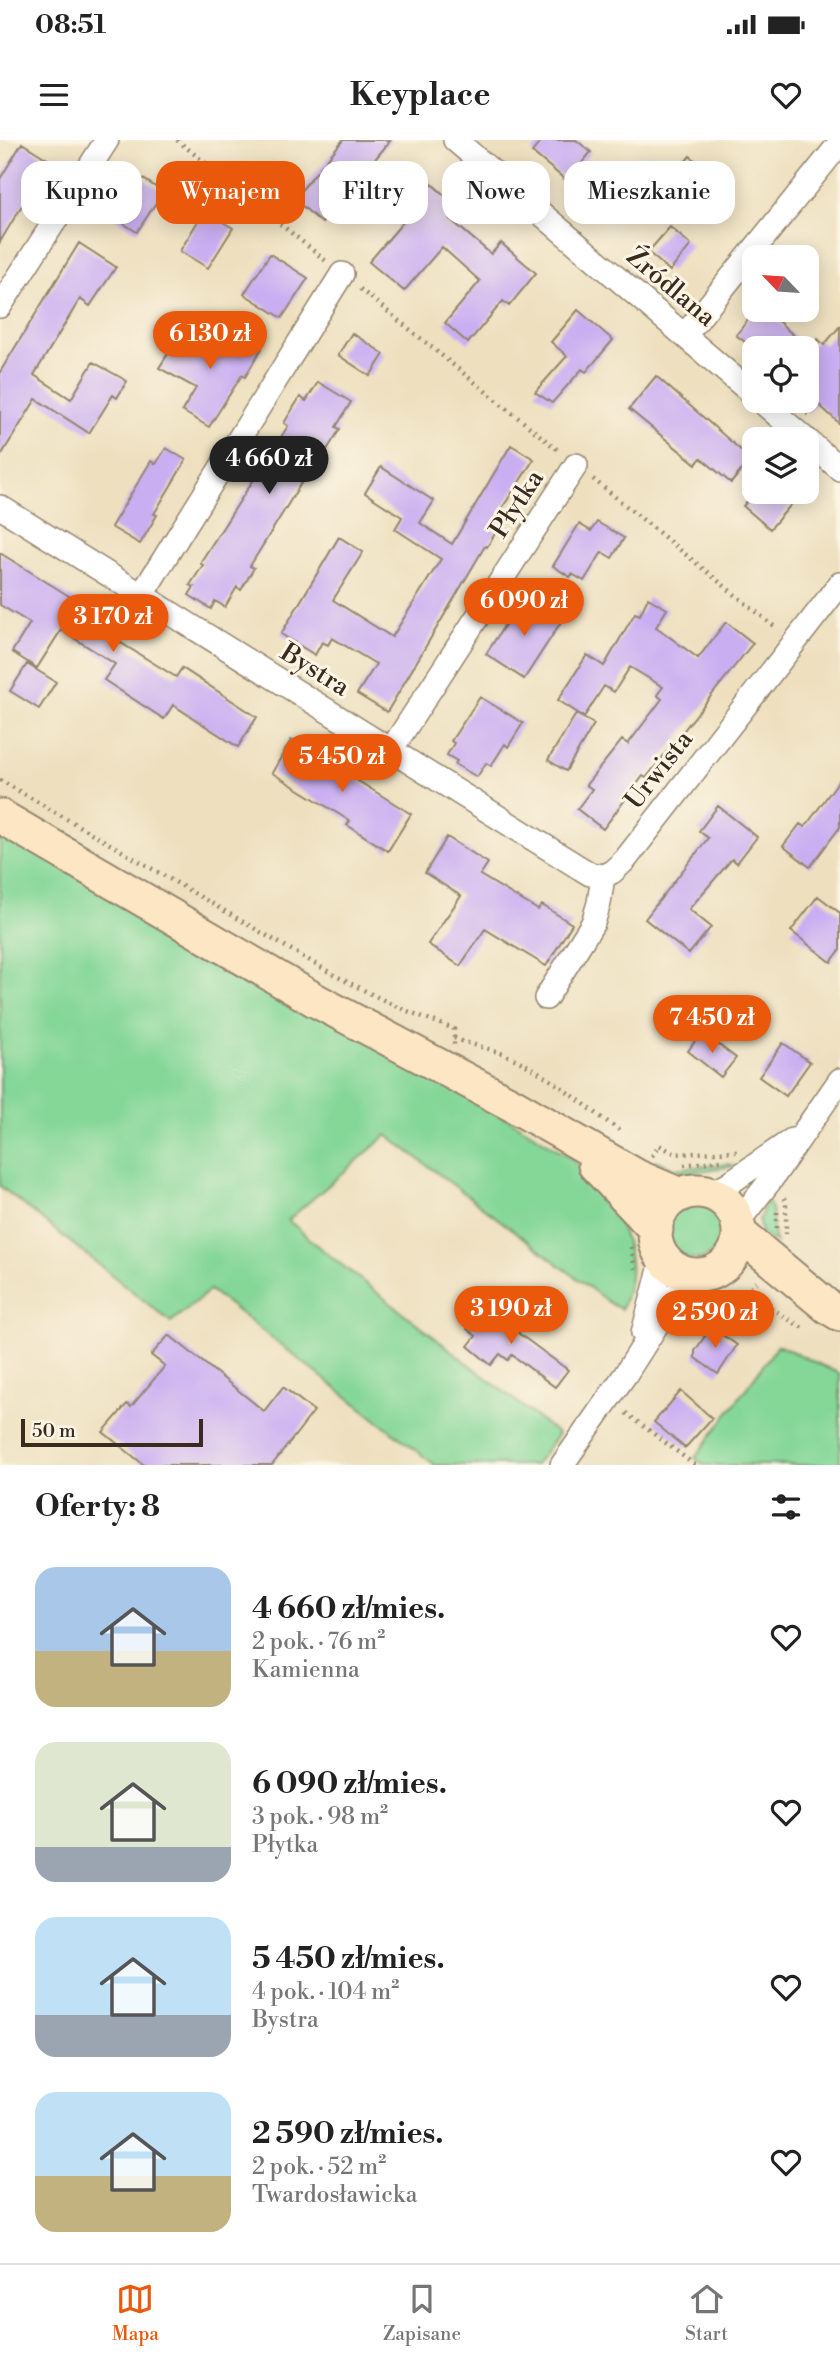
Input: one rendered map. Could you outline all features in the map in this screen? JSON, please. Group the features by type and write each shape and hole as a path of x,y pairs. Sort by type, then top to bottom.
{"street":[{"path":"0,306 107,140"},
{"name":"Źródlana","path":"455,140 742,385"},
{"path":"685,335 840,143"},
{"path":"141,596 342,274"},
{"path":"775,413 791,427"},
{"path":"819,451 840,469"},
{"name":"Płytka","path":"391,750 576,465"},
{"name":"Bystra","path":"0,507 580,868 590,874 603,876"},
{"name":"Urwista","path":"603,876 625,860 840,584"},
{"path":"0,816 315,1000 638,1177 728,1205 760,1277"},
{"path":"546,998 593,923 603,876"},
{"path":"557,1131 641,1212 660,1252 706,1274 721,1267 733,1254 738,1228 762,1173 803,1132 840,1080"},
{"path":"562,1465 625,1375 637,1353 660,1252 659,1217 665,1207 695,1194 762,1173"},
{"path":"721,1267 760,1277 834,1310"}],"path":[{"path":"177,140 793,642"},
{"path":"0,780 336,976 397,1007 454,1028 454,1049"},
{"path":"638,1177 659,1145 676,1154 732,1150 746,1154 780,1192 786,1203 785,1225 788,1238 760,1277 691,1307"},
{"path":"634,1276 635,1266 660,1252"},
{"path":"760,1277 804,1329"},
{"path":"608,1399 695,1465"}],"green space":[{"path":"0,832 517,1124 568,1156 610,1194 608,1199 625,1240 630,1262 628,1286 621,1309 387,1135 288,1220 558,1434 535,1465 435,1465 210,1290 171,1322 0,1186"},
{"path":"657,1160 675,1169 727,1164 735,1166 672,1175 650,1169"},
{"path":"767,1200 772,1210 776,1243 761,1234 759,1220"},
{"path":"695,1203 706,1205 715,1211 721,1220 721,1242 715,1251 706,1257 695,1259 684,1257 675,1251 669,1242 667,1231 669,1220 675,1211 684,1205"},
{"path":"778,1345 840,1374 840,1465 704,1465 695,1458"}],"building":[{"path":"343,140 391,140 374,161 326,161"},
{"path":"542,140 576,140 591,152 584,161 564,161 564,179 550,167 550,161 543,161 532,152"},
{"path":"22,143 49,160 21,161 21,207 0,242 0,179"},
{"path":"319,169 319,220 305,208 305,186"},
{"path":"142,178 156,187 156,203 137,232 124,224 142,224"},
{"path":"432,184 442,193 442,224 456,224 491,254 501,243 536,273 509,306 503,301 468,343 445,323 480,281 442,247 404,291 369,262 401,224 428,224 428,189"},
{"path":"196,224 226,224 233,228 208,268 180,251"},
{"path":"670,227 691,245 670,271 648,252"},
{"path":"79,243 116,267 90,306 80,299 34,375 71,399 93,362 127,381 117,398 113,395 89,433 36,399 0,457 0,372"},
{"path":"270,254 308,278 282,318 244,294"},
{"path":"578,310 613,340 586,372 582,369 552,403 535,392 567,356 551,342"},
{"path":"746,322 779,322 794,336 742,336 742,340 736,335"},
{"path":"840,326 840,424 819,405 819,340 824,345"},
{"path":"228,327 262,348 209,427 182,411 196,388 159,368 181,333 213,353"},
{"path":"352,333 384,354 370,376 338,355"},
{"path":"656,376 742,451 742,470 731,483 701,458 696,464 629,409"},
{"path":"318,382 351,402 336,427 340,429 315,469 311,467 250,566 254,568 241,590 237,587 225,607 215,601 211,609 189,595 194,587 190,585 203,565 200,563 288,426 284,423 300,397 306,401"},
{"path":"511,445 534,459 499,513 505,517 387,712 357,694 376,664 332,638 328,645 322,642 315,655 281,634 339,537 363,552 333,600 392,637 441,559 395,529 402,517 365,493 381,467 434,501 420,523 452,544"},
{"path":"166,448 186,460 154,514 157,515 140,544 111,527 151,461 156,464"},
{"path":"745,504 792,504 770,529 743,506"},
{"path":"597,522 624,538 612,558 602,552 584,581 572,574 570,577 553,566 579,524 591,531"},
{"path":"0,553 114,624 108,635 176,677 182,668 257,717 238,747 173,705 164,719 104,680 115,664 61,630 37,668 12,652 30,623 0,605"},
{"path":"523,597 561,622 524,679 486,654"},
{"path":"648,598 667,609 656,627 698,658 726,622 753,643 646,778 643,776 603,829 577,809 592,789 586,785 622,740 628,744 662,699 657,695 663,687 630,667 614,692 604,686 584,717 558,700 587,655 604,666 635,613 640,615"},
{"path":"27,664 56,682 39,709 10,691"},
{"path":"480,697 523,723 508,747 505,744 491,766 486,763 477,777 455,764 457,761 447,755 454,743 451,741"},
{"path":"576,714 594,724 566,771 548,760"},
{"path":"291,740 315,755 318,751 341,765 339,769 411,814 388,851 347,825 350,821 272,773"},
{"path":"840,779 840,827 810,867 783,846 800,824 805,827"},
{"path":"718,806 757,837 737,863 732,859 689,909 711,927 689,954 645,919 708,838 699,831"},
{"path":"447,837 488,863 480,875 538,910 542,905 572,924 546,966 485,929 460,966 428,944 461,896 425,873"},
{"path":"818,896 840,913 840,950 831,962 791,931"},
{"path":"702,1032 736,1058 721,1077 688,1051"},
{"path":"783,1043 810,1062 786,1096 759,1077"},
{"path":"486,1305 568,1370 555,1387 512,1355 508,1360 500,1354 491,1365 468,1346 476,1336 467,1329"},
{"path":"711,1327 737,1345 718,1374 695,1358 695,1351"},
{"path":"169,1335 264,1411 283,1387 314,1411 272,1465 144,1465 103,1432 127,1404 131,1407 165,1366 151,1355"},
{"path":"681,1391 712,1418 685,1448 654,1422"}]}
